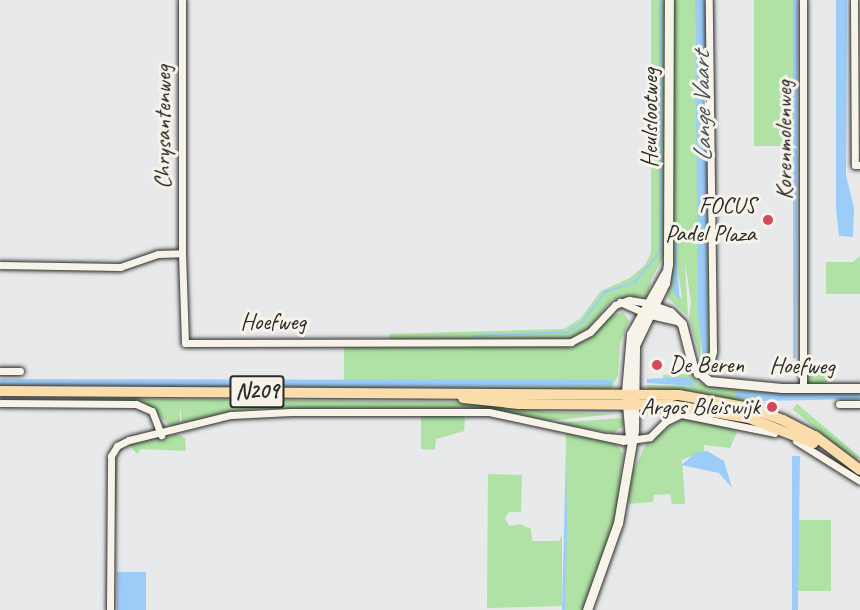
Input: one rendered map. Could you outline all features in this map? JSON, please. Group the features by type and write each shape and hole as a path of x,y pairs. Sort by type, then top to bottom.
{"main road":[{"name":"N209","path":"0,391 630,392 697,398 765,413 815,436 860,470"},
{"name":"N209","path":"0,396 448,397 519,404 671,405 749,418 841,456"}],"street":[{"name":"Chrysantenweg","path":"182,0 182,254"},
{"name":"Heulslootweg","path":"587,610 615,538 630,439 631,334 665,283 669,234 669,0"},
{"path":"698,374 711,360 713,351 709,0"},
{"name":"Korenmolenweg","path":"803,0 803,389"},
{"path":"854,0 857,13 857,165"},
{"path":"0,265 120,267 158,254 182,254"},
{"name":"Hoefweg","path":"182,254 185,343 571,342 590,332 620,302 629,300 678,320 684,328 698,374 719,384 803,389 860,388"},
{"path":"0,371 20,371"},
{"path":"0,404 136,404 152,411 161,435"},
{"name":"Hoefweg","path":"839,404 860,404"},
{"path":"110,610 111,456 121,442 161,435 244,413 468,411 512,415 606,437 630,439 650,437 681,414 698,415 784,436 821,454 860,481"}],"green space":[{"path":"651,0 666,0 664,255 651,280 648,296 612,299 589,328 568,340 390,341 390,334 564,329 581,318 601,291 630,278 645,265 651,253"},
{"path":"672,0 695,0 701,361 689,318 691,302 685,262 688,316 668,298 674,224","holes":["677,225 677,266 682,298 673,292"]},
{"path":"706,0 710,357 704,362 708,354"},
{"path":"754,0 793,0 793,146 754,146"},
{"path":"860,256 860,294 826,294 826,262 853,262"},
{"path":"623,312 629,321 620,343 618,375 611,389 174,388 610,386 611,380 344,380 344,347 571,345 586,340 607,318"},
{"path":"805,367 827,367 827,384 809,384"},
{"path":"686,369 697,382 709,386 771,392 736,397 760,401 746,404 695,392 649,389 646,385 696,386 688,377 663,380 663,375 684,374"},
{"path":"72,398 469,402 548,412 614,414 547,421 478,408 261,409 228,412 182,425 180,405 180,425 172,427 144,402 72,401"},
{"path":"797,404 860,457 855,462 793,409"},
{"path":"421,414 461,414 465,419 464,431 436,439 435,450 421,449"},
{"path":"623,418 624,426 613,433 552,423"},
{"path":"682,418 727,426 737,432 730,448 704,445 704,451 682,460 685,504 672,504 670,494 654,495 653,502 628,504 632,474 646,444"},
{"path":"566,433 616,444 623,454 616,518 584,610 565,610"},
{"path":"177,434 185,438 186,451 141,449 137,454 129,445 118,452 116,521 114,460 117,451 130,442"},
{"path":"488,474 522,475 521,512 509,512 505,518 509,526 520,524 531,529 532,541 559,541 562,535 562,606 487,608"},
{"path":"798,520 831,520 831,591 798,591"}],"water":[{"name":"Lange Vaart","path":"695,0 706,0 708,354 703,362 698,313"},
{"path":"793,0 798,0 796,358 793,358"},
{"path":"836,0 847,0 846,175 854,208 853,237 839,236 836,209"},
{"path":"677,224 677,266 680,301 673,292"},
{"path":"688,377 696,386 647,383 647,379"},
{"path":"0,379 611,380 613,382 610,386 174,388 0,387"},
{"path":"736,392 860,393 860,399 760,401 736,397"},
{"path":"566,451 565,610 562,610"},
{"path":"707,451 724,461 732,488 719,473 681,465 696,453"},
{"path":"792,456 800,456 798,610 792,610"},
{"path":"117,572 146,572 146,610 117,610"}],"waterway":[{"path":"473,336 568,332 582,323 605,292 635,282 660,252 660,0"}],"place":[{"name":"FOCUS Padel Plaza","path":"768,220"},
{"name":"De Beren","path":"657,365"},
{"name":"Argos Bleiswijk","path":"772,407"}]}
